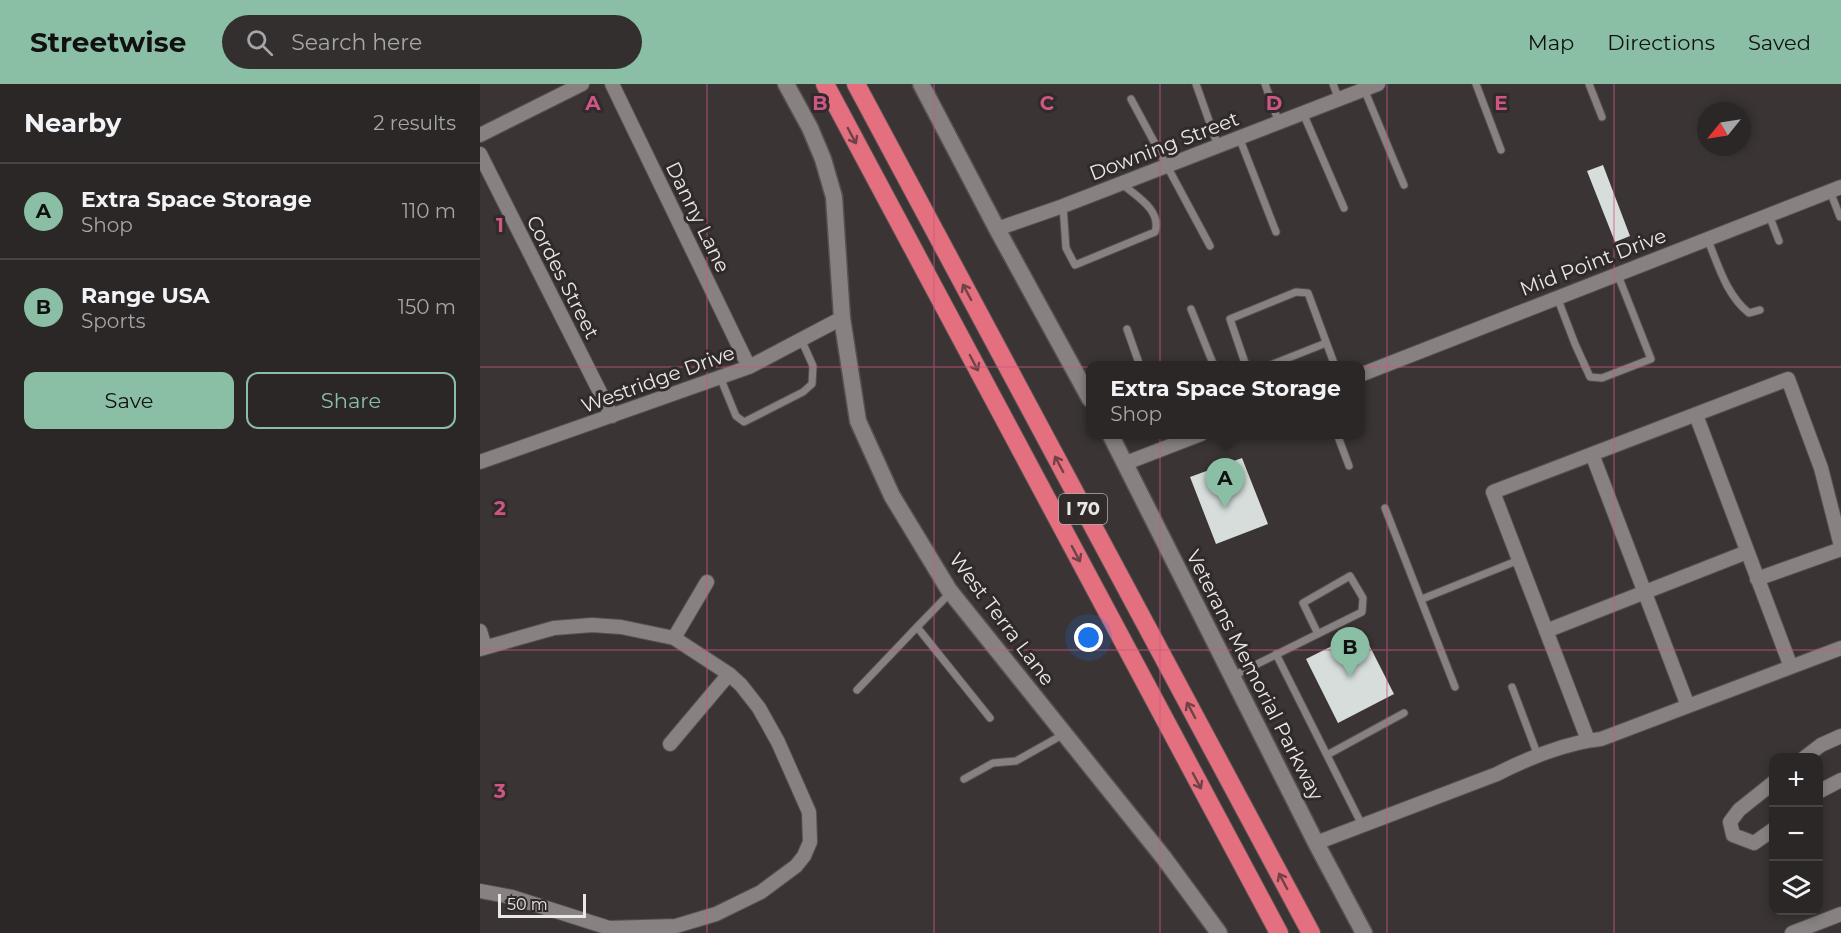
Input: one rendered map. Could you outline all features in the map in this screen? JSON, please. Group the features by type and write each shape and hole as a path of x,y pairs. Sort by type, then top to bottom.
{"highway":[{"name":"I 70","path":"825,84 1279,933"},
{"name":"I 70","path":"856,84 1311,933"}],"street":[{"path":"480,135 582,84"},
{"name":"Danny Lane","path":"612,84 749,367"},
{"name":"West Terra Lane","path":"786,84 819,148 834,197 843,318 858,421 892,495 951,592 1164,858 1219,933"},
{"path":"921,84 1086,392"},
{"name":"Downing Street","path":"997,229 1063,206 1378,84"},
{"name":"Cordes Street","path":"480,154 612,416"},
{"name":"Mid Point Drive","path":"1365,373 1836,189"},
{"name":"Westridge Drive","path":"480,462 749,367 843,318"},
{"path":"1588,740 1493,492 1788,379 1821,468 1841,548 1757,579"},
{"path":"1696,415 1791,667"},
{"name":"Veterans Memorial Parkway","path":"1112,439 1316,843 1364,933"},
{"path":"1126,463 1190,439"},
{"path":"1592,454 1688,706"},
{"path":"1546,631 1747,552"},
{"path":"674,638 707,582"},
{"path":"480,631 483,648 554,628 592,625 621,627 674,638 729,674 759,708 785,757 809,812 810,842 804,856 796,866 761,892 716,914 676,926 609,931 512,897 480,891"},
{"path":"1316,843 1538,756 1588,740 1601,739 1841,648"},
{"path":"670,744 729,674"},
{"path":"1811,753 1821,745 1841,736"},
{"path":"1823,789 1841,780"},
{"path":"1769,785 1739,810 1730,822 1732,835 1754,843 1769,832"},
{"path":"1792,933 1841,914"}],"lane":[{"path":"1196,84 1218,146"},
{"path":"1265,84 1279,123"},
{"path":"1333,84 1338,100"},
{"path":"1476,84 1502,150"},
{"path":"1589,84 1602,117"},
{"path":"1364,89 1404,185"},
{"path":"1131,99 1210,246"},
{"path":"1304,113 1344,208"},
{"path":"1239,137 1276,232"},
{"path":"1063,206 1066,248 1075,265 1155,232 1157,226 1151,208 1121,183"},
{"path":"1836,189 1840,217"},
{"path":"1769,214 1779,241"},
{"path":"1707,238 1729,291 1739,305 1749,312 1760,310"},
{"path":"1557,297 1590,377 1602,378 1651,359 1617,273"},
{"path":"1244,361 1230,320 1296,291 1308,293 1333,361"},
{"path":"1191,309 1212,361"},
{"path":"1127,329 1138,361"},
{"path":"720,377 736,416 744,422 803,392 812,384 813,366 801,339"},
{"path":"1281,361 1326,343"},
{"path":"1339,439 1349,466"},
{"path":"1385,508 1455,687"},
{"path":"1422,599 1519,560"},
{"path":"1233,676 1362,612 1363,598 1350,576 1304,603 1318,633"},
{"path":"856,690 951,592"},
{"path":"917,627 990,718"},
{"path":"1276,654 1362,825"},
{"path":"1512,687 1538,756"},
{"path":"1327,755 1404,713"},
{"path":"964,779 993,763 1016,761 1064,734"}],"building":[{"path":"1603,165 1630,236 1615,242 1587,171"},
{"path":"1242,458 1268,524 1216,544 1190,477"},
{"path":"1362,631 1394,694 1338,723 1306,659"}],"place":[{"name":"Extra Space Storage","path":"1225,508"},
{"name":"Range USA","path":"1350,677"}]}
